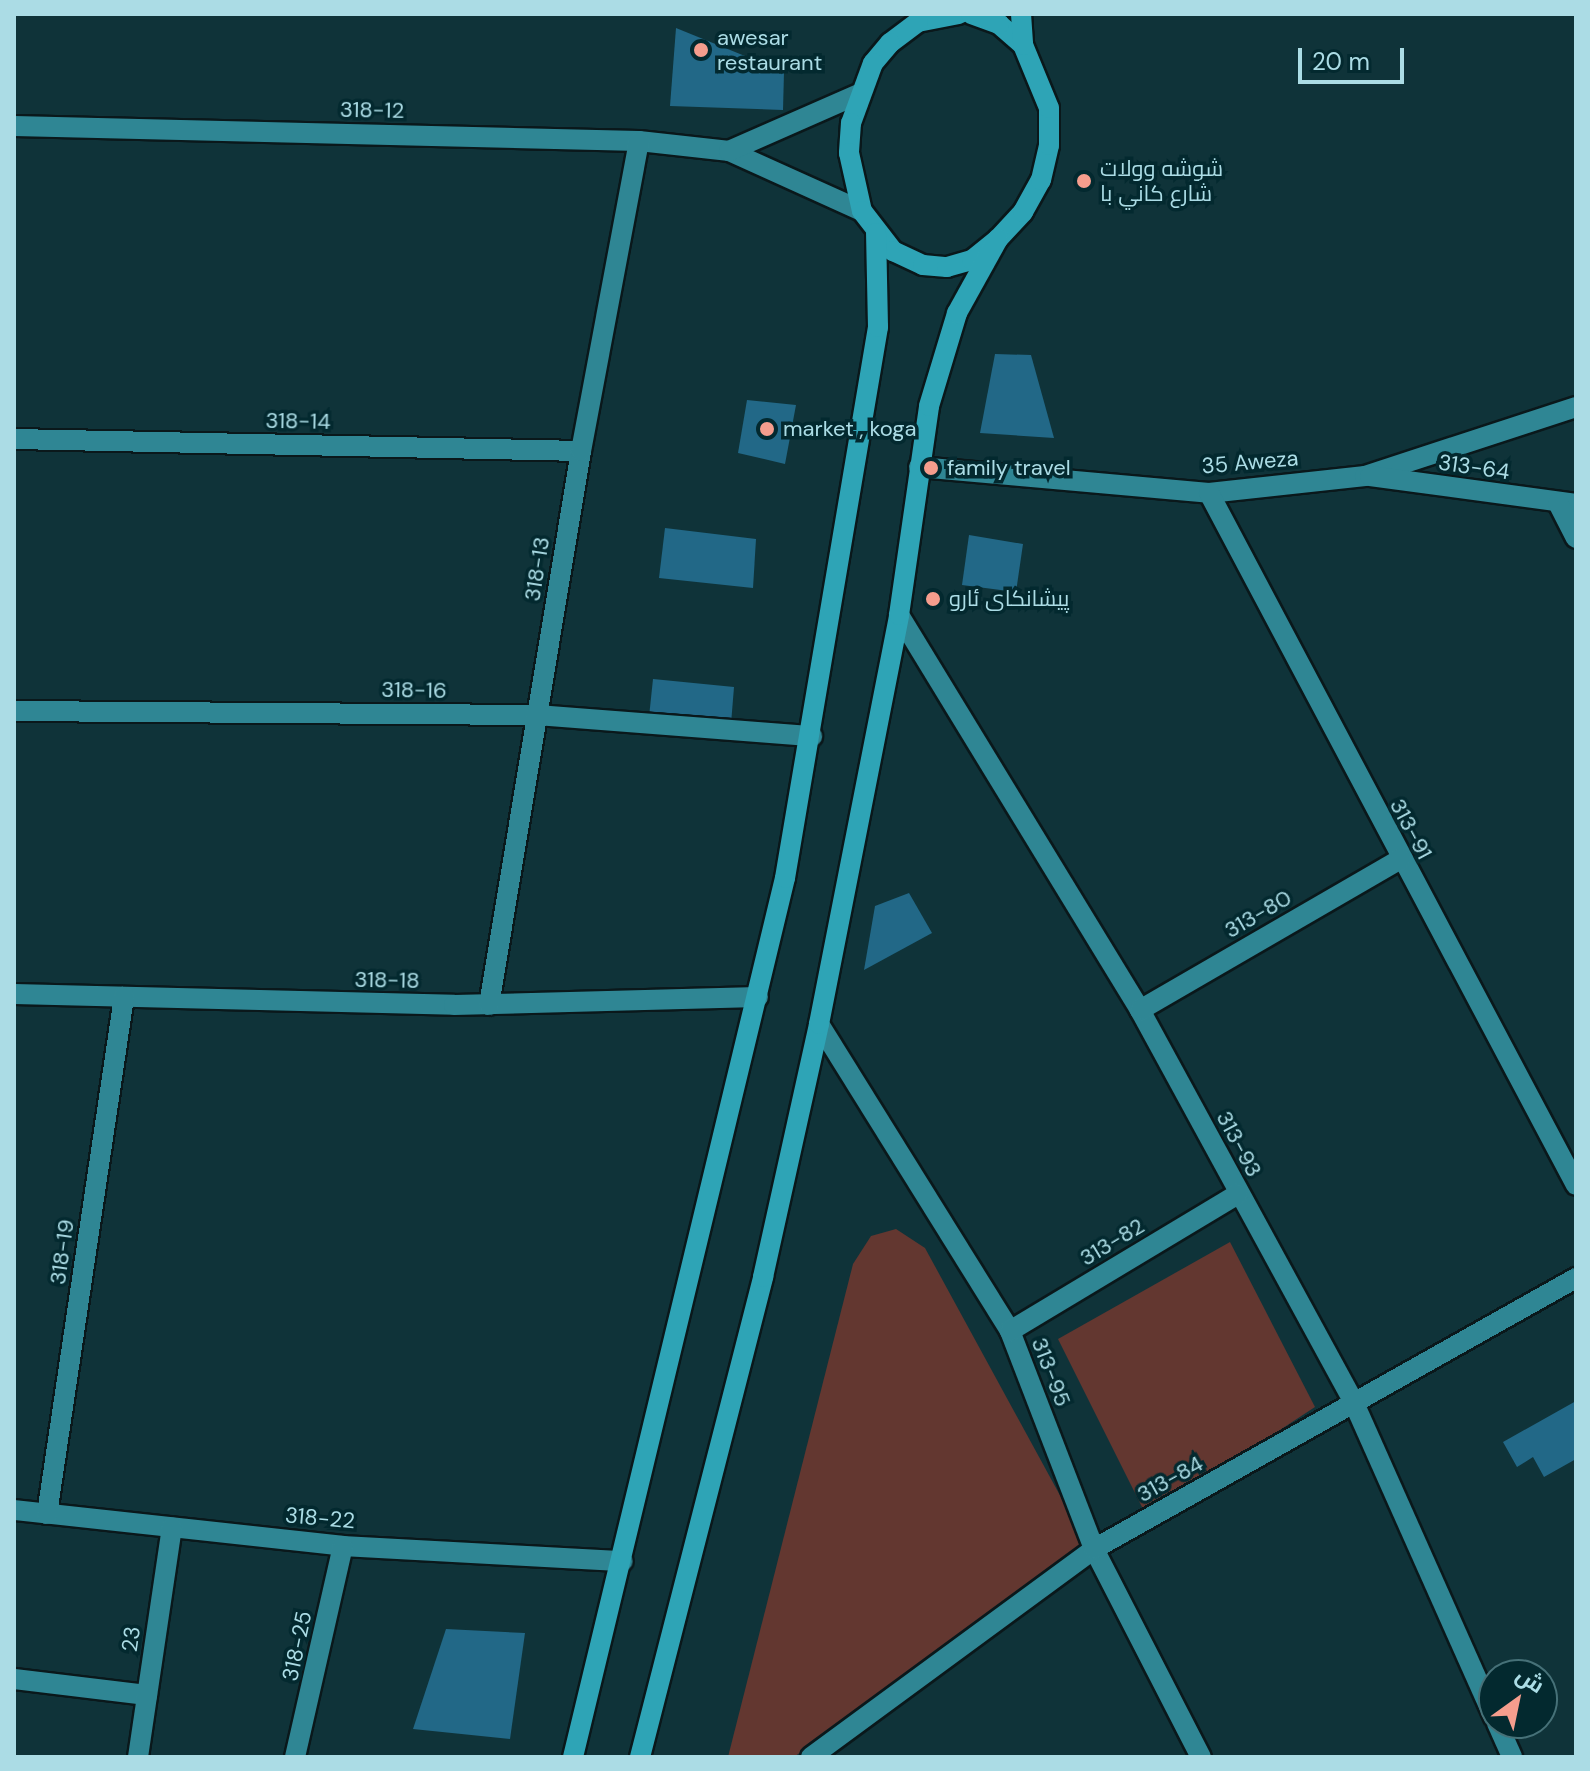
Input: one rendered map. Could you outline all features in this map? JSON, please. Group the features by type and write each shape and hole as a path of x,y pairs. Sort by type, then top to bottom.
{"main road":[{"path":"959,14 920,18 881,53 859,94 849,153 862,211 876,233 893,251 913,260 947,267 972,260 998,239"},
{"path":"971,14 999,24 1023,45"},
{"path":"640,1757 763,1277 819,1024 899,615 919,467 944,351 957,313 998,239 1029,202 1049,145 1049,108 1023,45 1021,14"},
{"path":"573,1757 758,997 812,736 878,327 876,233"}],"street":[{"path":"729,151 859,94"},
{"name":"318-12","path":"14,126 639,141 729,151 862,211"},
{"name":"318-13","path":"489,1005 581,451 639,141"},
{"name":"35 Aweza","path":"919,467 1209,493 1365,476 1576,407"},
{"name":"318-14","path":"14,439 581,451"},
{"name":"313-64","path":"1365,476 1567,504"},
{"name":"313-91","path":"1209,493 1400,859 1576,1185"},
{"path":"1567,504 1576,538"},
{"name":"313-93","path":"899,615 1140,1010 1354,1403 1478,1681"},
{"name":"318-16","path":"14,711 537,715 812,736"},
{"name":"313-80","path":"1140,1010 1400,859"},
{"name":"318-18","path":"14,994 489,1005 758,997"},
{"name":"318-19","path":"47,1514 124,997"},
{"name":"313-95","path":"819,1024 1010,1331 1094,1549 1201,1757"},
{"name":"313-82","path":"1010,1331 1238,1194"},
{"name":"313-84","path":"811,1757 1094,1549 1576,1278"},
{"name":"318-22","path":"14,1510 343,1546 623,1561"},
{"name":"23","path":"138,1757 172,1527"},
{"name":"318-25","path":"295,1757 343,1546"},
{"path":"14,1679 147,1695"}],"shaded area":[{"path":"896,1229 925,1248 1086,1543 794,1757 728,1757 853,1264 871,1236"},
{"path":"1230,1242 1315,1407 1147,1517 1058,1339"}],"building":[{"name":"awesar restaurant","path":"676,28 784,72 783,110 670,106"},
{"path":"995,354 1031,355 1054,438 980,433"},
{"name":"market , koga","path":"747,400 796,405 785,464 738,453"},
{"path":"665,528 756,539 753,588 659,578"},
{"path":"969,535 1023,544 1016,592 962,585"},
{"path":"653,679 734,687 731,724 649,717"},
{"path":"909,893 932,933 864,970 875,906"},
{"path":"1576,1401 1576,1459 1544,1477 1533,1457 1517,1467 1503,1442"},
{"path":"446,1629 525,1633 510,1739 413,1729"}],"place":[{"name":"awesar restaurant","path":"701,50"},
{"name":"شوشه وولات شارع كاني با","path":"1084,181"},
{"name":"market , koga","path":"767,429"},
{"name":"family travel","path":"931,468"},
{"name":"پیشانکای ئارو","path":"933,599"}]}
